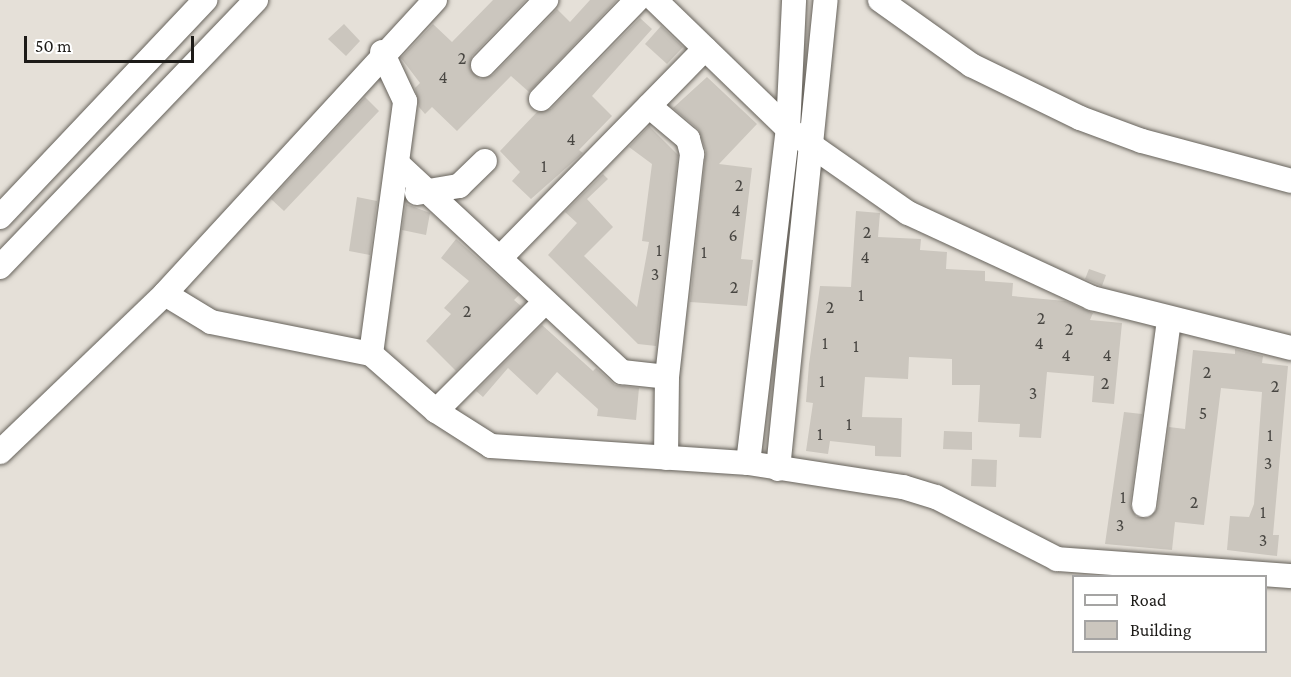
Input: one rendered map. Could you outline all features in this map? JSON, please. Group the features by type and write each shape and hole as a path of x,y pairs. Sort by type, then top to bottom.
{"street":[{"path":"0,267 256,0"},
{"path":"0,452 165,294 382,52 435,0"},
{"path":"483,65 546,0"},
{"path":"541,99 637,0"},
{"path":"655,0 788,129 813,149 958,240 1092,298 1169,321 1291,348"},
{"path":"748,463 788,129 794,0"},
{"path":"778,469 813,149 826,0"},
{"path":"880,0 971,65 1080,118 1153,144 1291,181"},
{"path":"0,218 202,3 224,33"},
{"path":"500,258 705,49"},
{"path":"372,354 393,205 405,91 382,52"},
{"path":"649,106 688,140 692,154 667,377 666,458"},
{"path":"393,205 427,191 459,186 485,161"},
{"path":"398,164 545,303 622,372 667,377"},
{"path":"165,294 211,322 372,354 436,411 490,446 748,463 922,491 1057,559 1291,576"},
{"path":"436,411 545,303"},
{"path":"1144,505 1169,321"}],"building":[{"path":"493,0 526,0 472,56 470,69 480,79 493,75 557,9 570,22 590,0 617,0 529,92 511,76 457,131 432,107 425,114 419,107 415,88 420,83 401,58 433,24 452,42"},
{"path":"640,18 652,29 592,96 612,116 579,150 583,153 531,199 512,181 520,172 500,151 537,112 551,109"},
{"path":"344,24 360,41 346,56 328,39"},
{"path":"661,26 683,47 667,64 645,44"},
{"path":"707,77 757,124 719,164 752,168 741,259 753,260 747,306 690,302 706,151 698,129 673,108"},
{"path":"365,97 379,111 284,211 271,199"},
{"path":"649,126 678,155 656,346 638,344 548,255 577,223 565,212 603,174 608,179 587,199 613,227 584,256 637,307 649,242 642,241 652,164 629,147"},
{"path":"357,197 377,201 370,255 349,251"},
{"path":"406,204 430,213 426,235 402,230"},
{"path":"856,211 880,213 878,237 921,239 920,250 947,252 946,269 985,271 985,281 1013,283 1012,296 1065,301 1093,313 1090,320 1122,323 1114,404 1092,402 1094,376 1047,372 1041,438 1019,437 1020,424 978,422 980,385 952,385 952,359 909,357 908,379 865,377 862,417 902,418 901,457 875,456 875,446 830,441 828,454 806,451 813,403 806,402 809,364 820,286 851,287"},
{"path":"456,239 519,295 514,300 521,306 456,371 426,341 451,314 444,308 469,281 441,258"},
{"path":"1089,269 1106,275 1102,286 1085,279"},
{"path":"542,325 593,371 596,368 615,385 639,388 636,420 597,416 598,409 557,372 537,395 508,368 483,397 476,391"},
{"path":"1235,349 1263,356 1262,363 1288,366 1273,535 1279,535 1277,556 1227,550 1230,516 1249,517 1254,504 1262,392 1221,388 1204,525 1175,522 1172,550 1105,544 1124,412 1142,414 1130,504 1136,517 1149,518 1158,507 1169,427 1185,429 1193,350 1235,354"},
{"path":"944,431 972,432 972,450 943,449"},
{"path":"972,459 997,460 996,487 971,486"}]}
